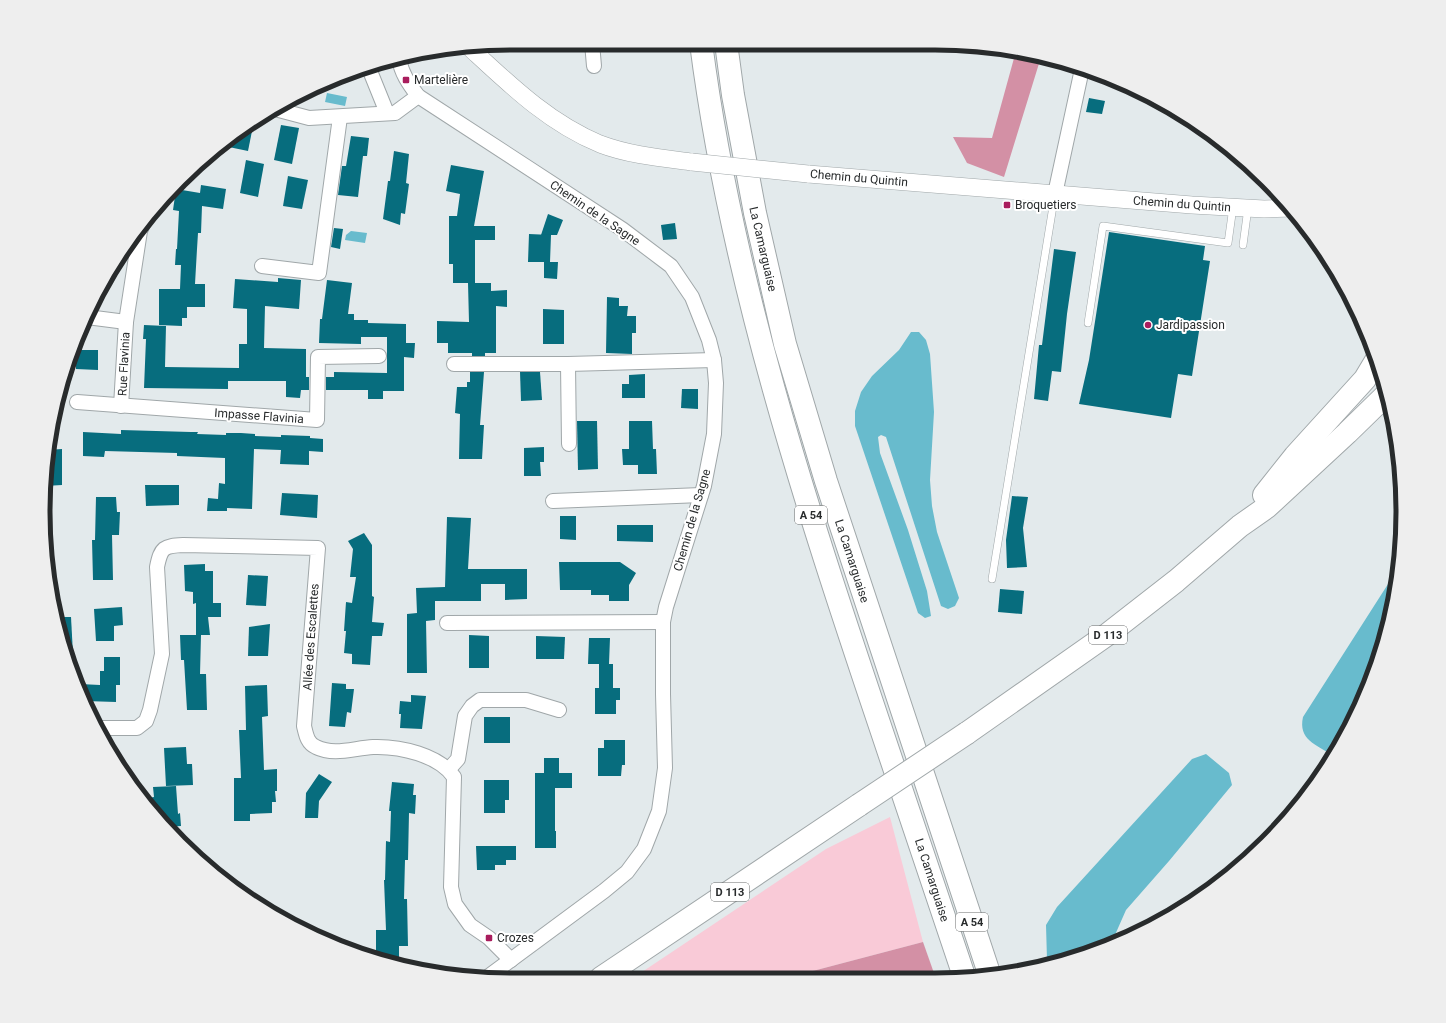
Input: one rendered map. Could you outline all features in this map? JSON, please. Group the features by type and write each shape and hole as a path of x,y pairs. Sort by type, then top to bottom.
{"main road":[{"name":"La Camarguaise","path":"702,50 708,96 730,214 762,343 788,437 829,577 963,972"},
{"name":"La Camarguaise","path":"727,50 733,95 755,213 785,344 826,481 988,970"},
{"name":"D 113","path":"1240,526 1295,456 1365,379 1373,366"},
{"name":"D 113","path":"608,973 967,732 1108,634 1176,581 1240,526 1267,507 1382,399"},
{"path":"912,820 949,973"},
{"path":"955,868 994,969"}],"street":[{"path":"593,50 594,66"},
{"name":"Chemin du Quintin","path":"474,52 524,98 566,126 600,144 638,155 808,174 1055,194 1241,208 1280,205"},
{"name":"Chemin de la Sagne","path":"400,64 406,80 418,96 622,229 671,266 692,296 709,340 714,360 716,383 714,434 701,495 666,607 663,622 665,768 659,811 644,849 627,872 604,892 494,972"},
{"path":"370,72 386,113"},
{"path":"1055,194 1081,73"},
{"path":"282,112 309,118 395,113 418,96"},
{"path":"262,266 319,274 340,117"},
{"name":"Rue Flavinia","path":"121,406 126,322 139,240"},
{"name":"Rue Flavinia","path":"93,318 126,322"},
{"name":"Impasse Flavinia","path":"77,402 317,420 318,357 379,356"},
{"path":"454,364 568,364 714,360"},
{"path":"568,364 569,444"},
{"path":"553,501 701,495"},
{"name":"Allée des Escalettes","path":"104,728 137,728 146,721 150,710 162,654 157,567 159,556 163,549 169,546 318,548 304,726 308,740 315,746 327,750 347,751 374,747 400,749 434,759 449,769"},
{"path":"447,623 663,622"},
{"path":"511,960 489,938 470,925 455,904 451,887 454,777 449,769 458,758 465,716 472,706 480,700 526,700 559,710"}],"lane":[{"path":"992,579 1055,194"},
{"path":"1088,323 1104,226 1228,243 1241,208"},
{"path":"1241,208 1243,245"}],"shaded area":[{"path":"1014,57 1039,62 1004,177 967,163 953,137 992,138"},
{"path":"890,817 923,942 805,973 640,973 826,849"},
{"path":"923,942 934,973 805,973"}],"water":[{"path":"327,93 347,97 345,106 325,102"},
{"path":"351,231 367,233 365,243 345,240 346,235"},
{"path":"911,332 919,332 926,340 930,354 934,412 930,480 932,506 937,532 959,598 955,606 948,609 941,606 886,437 881,435 878,437 880,453 908,530 927,591 931,616 925,618 918,613 855,426 855,411 861,392 872,376 899,350"},
{"path":"1391,580 1387,602 1372,660 1348,716 1328,752 1314,744 1306,736 1302,725 1303,717"},
{"path":"1206,754 1229,773 1232,785 1126,910 1114,936 1083,949 1047,959 1046,925 1057,907 1192,759"}],"building":[{"path":"1089,98 1105,101 1102,114 1086,112"},
{"path":"281,125 299,128 292,164 274,160"},
{"path":"252,130 248,151 229,147"},
{"path":"351,136 369,138 367,156 363,156 358,197 338,195 342,166 346,166"},
{"path":"394,151 409,154 406,183 409,184 405,214 401,213 400,225 383,219"},
{"path":"246,160 264,164 258,197 240,193"},
{"path":"451,165 484,171 474,226 495,226 495,240 475,240 475,283 491,283 491,291 507,290 507,307 496,306 496,353 485,353 485,356 472,356 472,353 448,353 448,343 437,343 437,321 469,322 468,283 453,283 453,264 449,264 449,216 457,216 460,194 446,191"},
{"path":"288,176 308,180 302,209 283,206"},
{"path":"201,185 226,189 223,209 202,206 201,233 198,233 195,284 205,284 205,307 187,307 187,318 182,318 182,326 159,325 159,289 180,289 181,265 175,265 179,211 173,210 175,196 181,190 200,193"},
{"path":"548,214 563,220 557,235 541,235"},
{"path":"675,223 677,239 663,240 661,225"},
{"path":"334,228 343,229 340,249 331,247"},
{"path":"1109,232 1205,246 1203,260 1210,261 1192,376 1178,374 1171,418 1079,404 1089,360"},
{"path":"529,234 551,235 550,262 558,262 557,279 544,278 544,262 528,262"},
{"path":"1054,249 1076,252 1067,314 1061,372 1052,371 1048,401 1034,399 1039,345 1042,345"},
{"path":"278,278 301,280 299,309 265,306 264,348 306,349 306,377 309,377 309,390 301,390 300,398 286,397 286,381 228,381 228,389 144,388 146,339 143,339 144,325 166,326 165,367 239,368 239,344 247,344 247,309 233,308 235,279 278,282"},
{"path":"327,280 352,283 348,314 354,314 354,320 368,320 368,323 406,324 406,343 415,343 414,358 404,357 404,391 383,391 383,399 368,399 368,390 326,390 326,377 334,377 334,372 387,373 387,337 361,337 361,344 319,343 320,319 322,319"},
{"path":"607,297 619,298 619,306 628,306 627,316 636,316 636,333 632,333 632,354 606,353"},
{"path":"543,309 564,310 564,344 543,344"},
{"path":"79,350 98,350 98,370 76,369 76,358"},
{"path":"470,372 484,372 480,425 484,425 482,459 459,459 460,414 455,413 457,387 467,387 467,382 470,382"},
{"path":"520,372 540,372 542,400 521,401"},
{"path":"645,374 645,398 622,398 622,384 629,384 629,375"},
{"path":"682,389 698,389 698,409 681,408"},
{"path":"577,421 597,421 598,469 578,470"},
{"path":"629,421 652,421 653,449 656,449 657,474 638,474 638,465 623,465 622,449 629,449"},
{"path":"121,430 198,432 197,434 226,435 226,433 241,433 255,434 255,436 281,437 281,435 310,436 310,438 323,439 323,452 309,451 309,465 280,464 281,450 254,449 252,509 227,508 227,511 207,511 208,498 218,499 219,483 225,484 225,458 177,456 177,453 105,451 104,457 83,456 83,432 121,434"},
{"path":"544,447 544,462 540,462 541,476 524,476 524,448"},
{"path":"62,449 62,485 51,486 54,450"},
{"path":"145,485 179,485 179,505 146,506"},
{"path":"282,493 318,495 317,518 280,515"},
{"path":"1012,496 1028,497 1023,528 1027,567 1007,568 1006,540"},
{"path":"96,497 116,497 117,512 120,512 119,535 112,535 113,580 93,580 92,540 95,540"},
{"path":"560,516 576,516 576,540 560,539"},
{"path":"447,517 471,518 468,569 527,569 527,599 505,600 505,584 481,584 481,601 435,601 435,620 426,621 427,673 407,673 407,614 417,613 416,588 445,587"},
{"path":"617,525 653,525 653,542 617,541"},
{"path":"364,533 372,545 372,596 374,597 372,622 384,623 382,636 372,636 370,665 352,664 352,654 344,653 346,602 352,603 356,577 350,577 353,549 348,541"},
{"path":"559,562 620,562 636,573 629,585 629,601 609,601 609,595 591,595 591,590 560,590"},
{"path":"205,564 205,571 213,571 213,603 221,603 221,617 208,617 210,635 201,635 200,674 206,674 207,710 187,710 184,660 181,660 180,635 196,635 196,603 193,604 193,592 185,591 184,565"},
{"path":"248,575 268,576 266,606 246,605"},
{"path":"1000,589 1024,591 1022,614 998,612"},
{"path":"122,607 123,625 114,626 114,641 96,641 94,609"},
{"path":"63,617 71,617 72,654"},
{"path":"270,624 268,656 248,656 249,627"},
{"path":"469,635 489,636 489,668 469,668"},
{"path":"536,636 565,637 564,659 536,659"},
{"path":"589,638 610,638 609,664 613,664 613,688 620,688 620,700 616,700 616,714 595,714 595,688 599,688 599,664 588,664"},
{"path":"104,657 120,657 120,685 116,685 116,702 91,701 83,684 100,685 100,671 104,671"},
{"path":"332,683 346,684 346,689 354,689 351,713 347,712 345,727 329,726"},
{"path":"267,685 268,716 262,717 264,770 277,769 277,791 275,791 276,802 272,802 272,813 250,814 250,821 234,821 234,778 241,778 239,730 246,730 245,686"},
{"path":"411,695 426,696 422,729 400,728 400,701 411,702"},
{"path":"484,717 510,717 510,743 484,743"},
{"path":"604,740 625,740 625,765 622,765 621,776 598,776 598,748 604,748"},
{"path":"186,747 187,764 192,764 193,785 166,786 164,748"},
{"path":"544,758 559,758 559,773 572,773 572,788 555,788 556,848 535,848 535,773 544,773"},
{"path":"319,774 332,782 319,801 318,818 305,818 306,793"},
{"path":"484,780 509,780 509,800 505,800 505,813 484,813"},
{"path":"392,782 414,784 413,795 416,795 415,814 409,813 408,860 405,860 404,899 407,899 408,946 399,946 399,959 376,953 376,930 386,930 384,880 386,841 390,842 391,811 389,811"},
{"path":"176,786 178,814 180,813 181,826 175,826 150,798 154,797 153,787"},
{"path":"476,846 516,846 516,860 506,860 506,865 495,865 495,870 477,870"}],"place":[{"name":"Martelière","path":"406,80"},
{"name":"Broquetiers","path":"1007,205"},
{"name":"Jardipassion","path":"1148,325"},
{"name":"Crozes","path":"489,938"}]}
